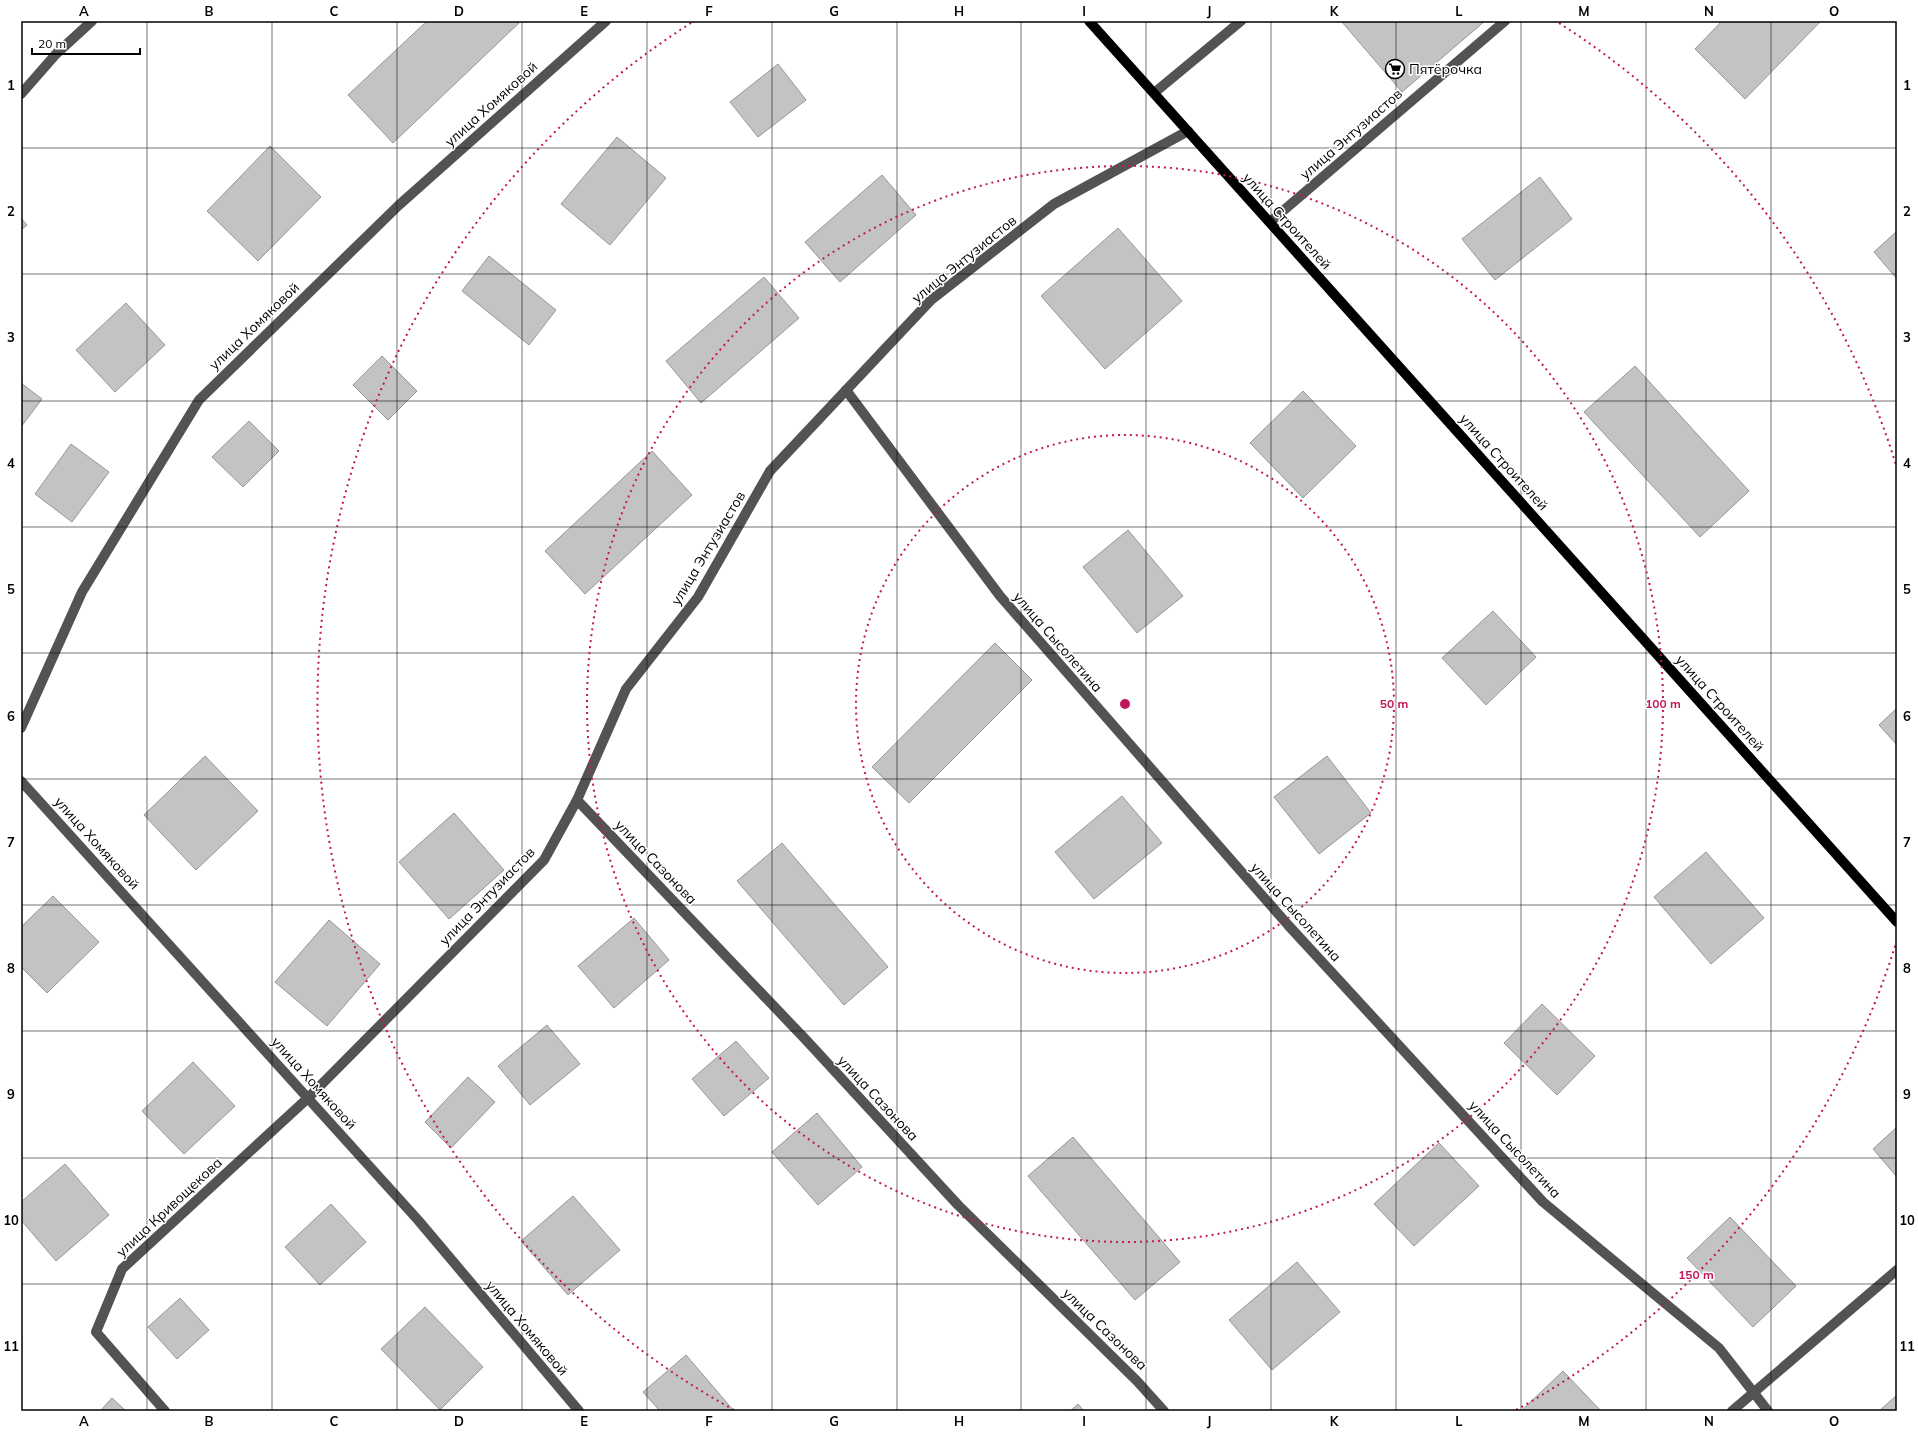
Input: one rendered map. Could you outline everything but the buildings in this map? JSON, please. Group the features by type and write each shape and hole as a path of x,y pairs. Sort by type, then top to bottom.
{"main road":[{"name":"улица Строителей","path":"1089,21 1897,922"}],"street":[{"path":"21,94 56,54 92,21"},
{"name":"улица Хомяковой","path":"21,728 82,592 198,400 399,205 606,21"},
{"path":"1154,93 1242,21"},
{"name":"улица Энтузиастов","path":"1270,222 1505,21"},
{"name":"улица Энтузиастов","path":"308,1098 544,860 577,800 626,689 698,597 770,472 930,300 1054,204 1188,131"},
{"name":"улица Сысолетина","path":"846,390 1000,596 1288,925 1544,1202 1719,1348 1768,1411"},
{"name":"улица Хомяковой","path":"21,781 418,1220 579,1411"},
{"name":"улица Сазонова","path":"577,800 807,1041 958,1205 1137,1381 1164,1411"},
{"name":"улица Кривощекова","path":"165,1411 96,1332 122,1269 308,1098"},
{"path":"1732,1411 1897,1270"}],"place":[{"name":"Пятёрочка","path":"1395,69"}]}
